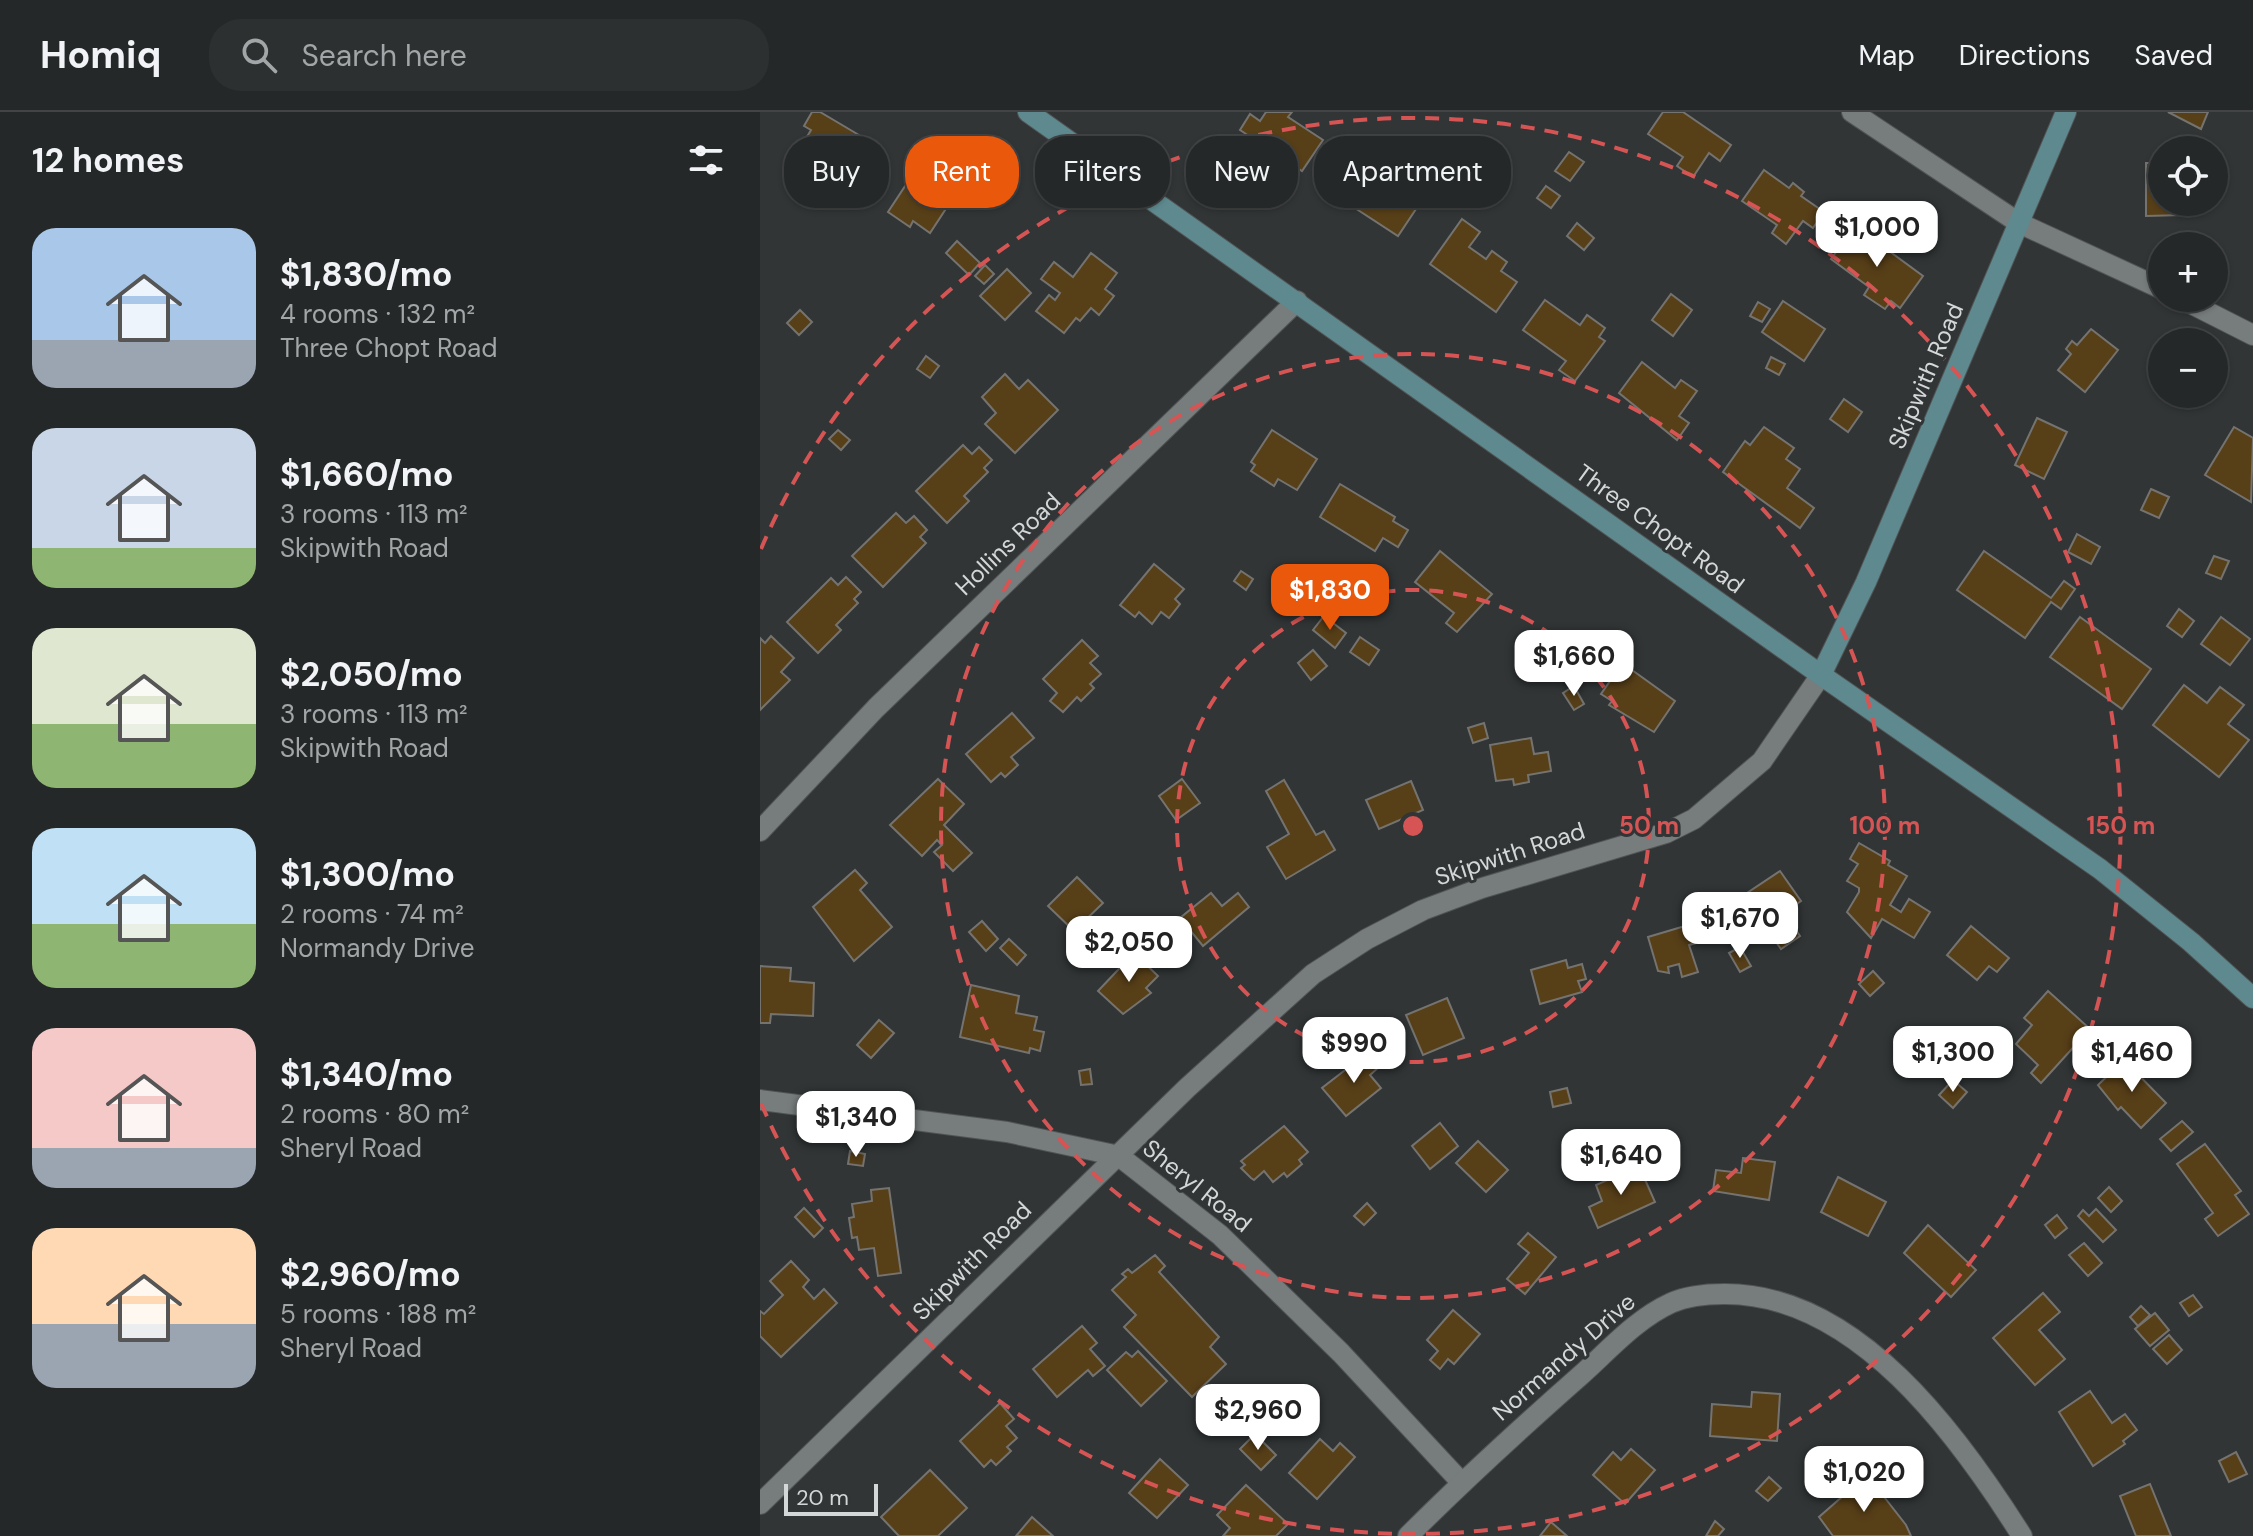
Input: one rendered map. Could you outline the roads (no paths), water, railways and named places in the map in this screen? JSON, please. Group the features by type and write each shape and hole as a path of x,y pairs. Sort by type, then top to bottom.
{"main road":[{"name":"Three Chopt Road","path":"1028,112 1821,675 2100,869 2191,942 2253,998"},
{"name":"Skipwith Road","path":"1821,675 1866,582 2066,112"}],"street":[{"path":"1852,112 2019,223 2148,283"},
{"name":"Hollins Road","path":"760,831 876,708 1297,301"},
{"path":"2208,312 2253,335"},
{"name":"Skipwith Road","path":"760,1504 1187,1088 1313,974 1367,939 1423,910 1482,888 1666,833 1694,819 1762,761 1821,675"},
{"name":"Sheryl Road","path":"760,1100 1007,1132 1119,1156 1220,1235 1341,1353 1462,1483"},
{"name":"Normandy Drive","path":"1408,1536 1462,1483 1643,1320 1673,1302 1706,1294 1765,1298 1807,1313 1852,1339 1900,1377 1938,1418 1981,1474 2022,1536"}]}
